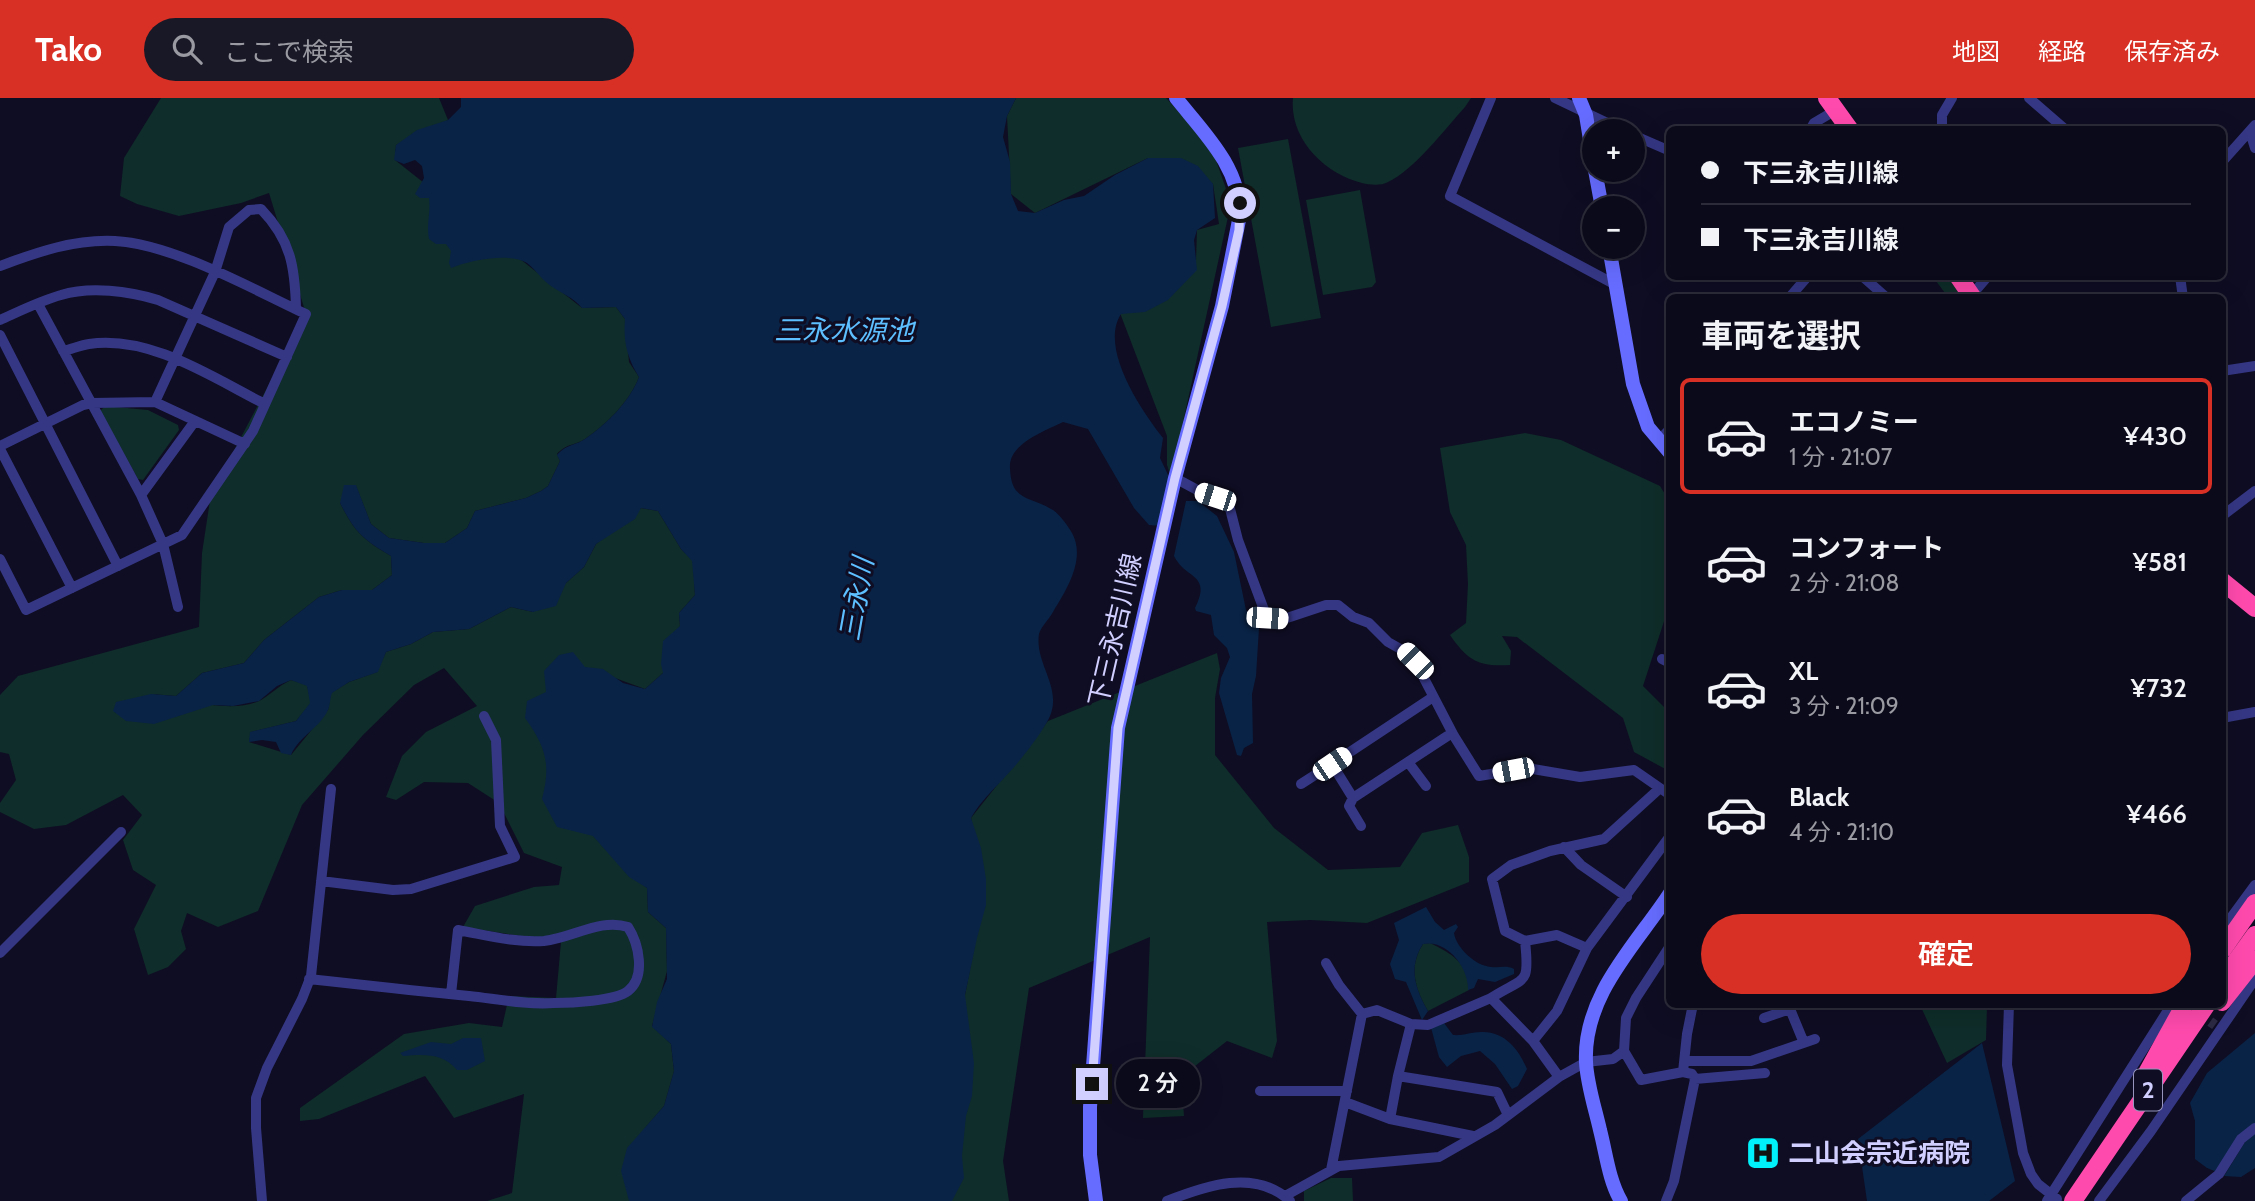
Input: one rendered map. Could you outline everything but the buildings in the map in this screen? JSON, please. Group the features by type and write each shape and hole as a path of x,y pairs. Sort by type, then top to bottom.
{"highway":[{"path":"1832,104 1847,126"},
{"path":"2226,584 2255,607"},
{"path":"2226,944 2255,903"},
{"path":"2226,975 2255,934"},
{"path":"2226,998 2255,960"},
{"path":"2090,1175 2183,1008"},
{"name":"2","path":"2057,1199 2090,1175 2204,1008"},
{"path":"2151,1086 2168,1073 2218,1008"}],"main road":[{"name":"下三永吉川線","path":"1096,1201 1090,1155 1090,1107 1118,728 1175,478 1222,306 1240,215 1233,174 1214,144 1176,98"},
{"path":"1579,98 1587,119"},
{"path":"1611,259 1633,384 1648,427 1666,448"},
{"path":"1621,1201 1613,1181 1586,1062 1593,1015 1606,983 1666,903"}],"street":[{"path":"1491,98 1450,196 1616,285"},
{"path":"1555,98 1596,119"},
{"path":"1942,126 1942,116 1952,98"},
{"path":"2029,98 2061,126"},
{"path":"1812,126 1832,104"},
{"path":"2252,128 2255,148"},
{"path":"2226,157 2252,128"},
{"path":"1645,140 1666,149"},
{"path":"155,402 215,272 229,227 249,210 261,209 271,220 289,253 295,275 296,309"},
{"path":"0,266 71,243 113,240 153,248 194,262 306,314 245,444 182,535 26,610 0,559"},
{"path":"1792,294 1805,280"},
{"path":"1867,280 1882,294"},
{"path":"1973,294 1985,280"},
{"path":"0,320 62,294 88,291 138,294 287,357"},
{"path":"38,304 141,495 163,544 178,607"},
{"path":"0,335 118,566"},
{"path":"63,351 90,344 117,344 146,349 174,359 265,404"},
{"path":"2226,370 2255,366"},
{"path":"72,588 0,448 44,423 92,403 155,402 245,444"},
{"path":"141,495 195,421"},
{"path":"1659,440 1666,433"},
{"path":"1175,478 1201,492 1228,501 1238,540 1267,618 1284,620 1326,605 1338,605 1353,617 1369,623 1388,642 1404,650 1415,661 1452,733 1479,776 1527,768 1580,777 1634,770 1666,793"},
{"path":"2226,513 2255,491"},
{"path":"1301,784 1433,697"},
{"path":"2226,717 2255,712"},
{"path":"321,881 393,890 411,889 515,857 500,826 497,748 484,716"},
{"path":"1361,826 1349,806 1353,798 1452,733"},
{"path":"1408,762 1426,786"},
{"path":"1332,764 1353,798"},
{"path":"262,1201 256,1098 267,1068 302,999 309,979 331,789"},
{"path":"1587,948 1557,935 1525,941 1505,931 1492,879 1511,866 1564,847 1604,839 1660,789"},
{"path":"0,953 121,832"},
{"path":"1533,1041 1557,1012 1587,948 1666,842"},
{"path":"1564,847 1581,865 1627,897"},
{"path":"2226,925 2255,885"},
{"path":"309,979 452,994 553,1004 614,997 627,992 635,983 639,968 637,949 628,927 618,924 603,924 582,933 548,940 522,942 458,930 452,994"},
{"path":"1362,1014 1377,1010 1411,1024 1428,1025 1491,998 1521,983 1527,975 1525,941"},
{"path":"1666,952 1626,1018 1624,1051 1641,1080 1683,1072 1692,1074 1695,1079 1674,1181 1666,1201"},
{"path":"1326,963 1362,1014 1331,1170"},
{"path":"2099,1201 2151,1131 2218,1027 2255,979"},
{"path":"1491,998 1533,1041 1559,1077"},
{"path":"1683,1072 1692,1008"},
{"path":"2009,1008 2007,1065 2023,1153 2038,1184 2057,1199 2170,1008"},
{"path":"1764,1017 1790,1009 1804,1043"},
{"path":"1390,1119 1411,1024"},
{"path":"1685,1061 1751,1061 1815,1039"},
{"path":"1167,1201 1224,1182 1263,1186 1277,1190 1288,1199 1339,1166 1439,1157 1508,1115 1559,1077 1586,1062 1613,1059 1624,1051"},
{"path":"1695,1079 1765,1073"},
{"path":"1398,1076 1497,1093 1508,1115"},
{"path":"1260,1091 1347,1091"},
{"path":"1345,1102 1390,1119 1473,1136"},
{"path":"2186,1201 2219,1174 2241,1139 2255,1128"}],"green space":[{"path":"161,98 439,98 448,120 396,145 395,160 582,308 616,307 625,319 629,362 639,377 635,386 624,403 601,426 585,439 557,454 560,461 548,486 526,498 475,511 467,528 445,543 424,543 389,538 371,524 356,486 340,503 360,534 391,556 392,575 372,590 342,590 319,597 264,640 244,663 202,673 176,696 151,694 220,706 235,706 259,701 291,680 307,685 311,703 296,721 251,732 249,742 291,755 328,710 331,693 349,682 377,672 386,652 411,644 433,632 469,629 511,607 533,612 584,567 596,544 641,508 658,511 681,549 693,561 695,595 679,613 680,626 663,673 645,689 585,667 593,835 625,871 647,888 648,912 666,928 667,971 652,1026 671,1044 674,1071 664,1106 645,1128 633,1201 487,1201 512,1193 524,1094 454,1118 425,1076 319,1119 300,1121 300,1108 404,1034 469,1023 502,1027 509,996 556,998 561,942 463,927 475,906 534,887 559,885 562,867 524,853 499,803 468,783 424,782 396,800 386,797 402,756 426,732 477,706 444,668 414,685 363,735 302,805 258,911 218,927 187,913 181,931 186,949 168,967 148,975 134,929 156,885 133,870 123,840 142,815 123,795 66,825 34,829 0,812 0,803 16,780 9,754 0,752 0,695 18,676 199,627 202,553 211,494 306,314 269,193 241,203 179,216 137,204 120,196 124,158"},
{"path":"1016,98 1166,98 1211,146 1231,203 1171,477 1167,465 1167,436 1120,313 1196,261 1197,230 1219,224 1213,184 1148,158 1035,213 1011,194 1007,116"},
{"path":"1293,98 1471,98 1408,169 1388,182 1375,185 1362,183 1335,172 1312,152 1297,127"},
{"path":"1288,139 1321,318 1271,327 1238,148"},
{"path":"1360,190 1376,282 1372,287 1323,295 1306,200"},
{"path":"1935,280 1953,280 1961,294 1946,294"},
{"path":"105,406 148,410 178,425 179,430 143,480 138,479 100,411"},
{"path":"1525,433 1561,440 1660,486 1666,496 1666,615 1643,686 1666,709 1666,769 1634,752 1623,718 1517,637 1502,636 1511,651 1510,665 1490,665 1469,656 1450,635 1466,623 1466,545 1450,512 1440,448"},
{"path":"1217,653 1220,669 1215,698 1215,755 1274,828 1328,870 1400,867 1422,833 1458,825 1469,857 1469,882 1367,923 1310,920 1267,922 1277,1041 1272,1058 1227,1041 1181,1077 1184,1116 1143,1118 1150,937 1029,988 1003,1161 1009,1201 942,1201 942,1180 965,995 986,888 971,818 1048,721"},
{"path":"1430,943 1452,955 1462,966 1466,972 1469,990 1428,1011 1417,986 1415,970 1418,953 1423,944"},
{"path":"1921,1008 1987,1008 1986,1040 1947,1063"},
{"path":"1331,1178 1352,1178 1353,1201 1304,1201 1304,1191"}],"water":[{"name":"三永水源池","path":"461,98 1016,98 1007,116 1003,137 1010,162 1011,194 1018,211 1035,213 1064,200 1084,196 1115,175 1148,158 1181,158 1198,166 1213,184 1215,218 1197,230 1194,240 1197,270 1168,300 1145,312 1121,314 1116,328 1115,344 1126,378 1144,412 1163,438 1160,458 1171,481 1161,526 1149,525 1134,508 1088,429 1063,422 1029,439 1015,452 1011,460 1014,487 1023,496 1060,516 1072,533 1077,553 1069,584 1039,634 1041,656 1052,688 1052,710 1033,744 971,818 981,848 986,879 986,905 965,995 974,1063 972,1096 966,1116 962,1156 964,1178 952,1201 629,1201 621,1171 627,1148 664,1106 674,1071 671,1044 652,1027 657,1002 667,979 666,928 648,912 647,888 629,877 593,836 557,827 542,799 546,776 545,757 538,738 525,718 527,701 546,692 544,671 559,655 573,652 585,667 603,669 623,683 645,689 663,673 663,641 680,626 679,613 695,595 692,561 681,549 658,511 641,508 635,519 596,544 584,567 566,583 556,606 533,612 511,607 469,629 433,632 411,644 386,652 378,672 349,682 332,693 324,717 291,755 281,753 276,742 249,742 250,732 296,721 310,703 307,686 291,680 277,686 259,701 233,706 213,705 154,724 126,721 113,711 116,702 151,694 176,696 202,673 244,663 264,640 319,597 342,590 372,590 392,575 391,556 360,534 340,503 344,485 356,485 371,524 389,538 445,543 467,528 475,511 526,498 548,486 560,461 557,455 601,426 624,403 635,386 639,377 627,349 625,319 616,307 582,308 548,284 527,263 519,260 489,259 451,268 451,251 446,244 436,244 429,239 429,198 420,198 415,194 424,178 422,166 415,160 404,164 394,160 396,145 417,130 448,120 461,107"},
{"path":"1186,501 1198,501 1217,516 1234,552 1246,610 1259,628 1252,694 1253,743 1244,748 1241,756 1237,755 1219,693 1221,678 1230,657 1227,648 1214,635 1211,615 1196,611 1201,588 1199,582 1174,556"},
{"path":"1426,907 1435,922 1444,930 1456,924 1456,939 1473,960 1485,966 1514,969 1514,974 1495,982 1478,979 1474,988 1468,990 1465,973 1455,957 1440,946 1423,944 1418,953 1415,970 1417,986 1428,1011 1422,1020 1406,982 1395,979 1390,964 1399,940 1394,923"},
{"path":"1444,1023 1453,1035 1490,1033 1510,1043 1527,1069 1518,1086 1512,1089 1495,1064 1480,1051 1461,1056 1447,1067 1439,1057 1430,1024"},
{"path":"2255,1033 2255,1124 2217,1172 2195,1159 2195,1121 2190,1103 2207,1073"},
{"path":"463,1038 481,1038 485,1061 467,1070 457,1070 446,1060 433,1056 403,1056 400,1053 431,1042 451,1044"},
{"path":"1982,1043 2015,1181 1989,1201 1867,1201 1858,1139"},
{"path":"2255,1132 2255,1168 2241,1177 2224,1176 2245,1142"}],"tunnel":[{"path":"2198,1013 2215,1025"}],"place":[{"name":"二山会宗近病院","path":"1763,1153"}],"route":[{"path":"1092,1084 1118,728 1175,478 1222,306 1239,230 1240,203"}],"water label":[{"name":"三永川","path":"856,599"}]}
